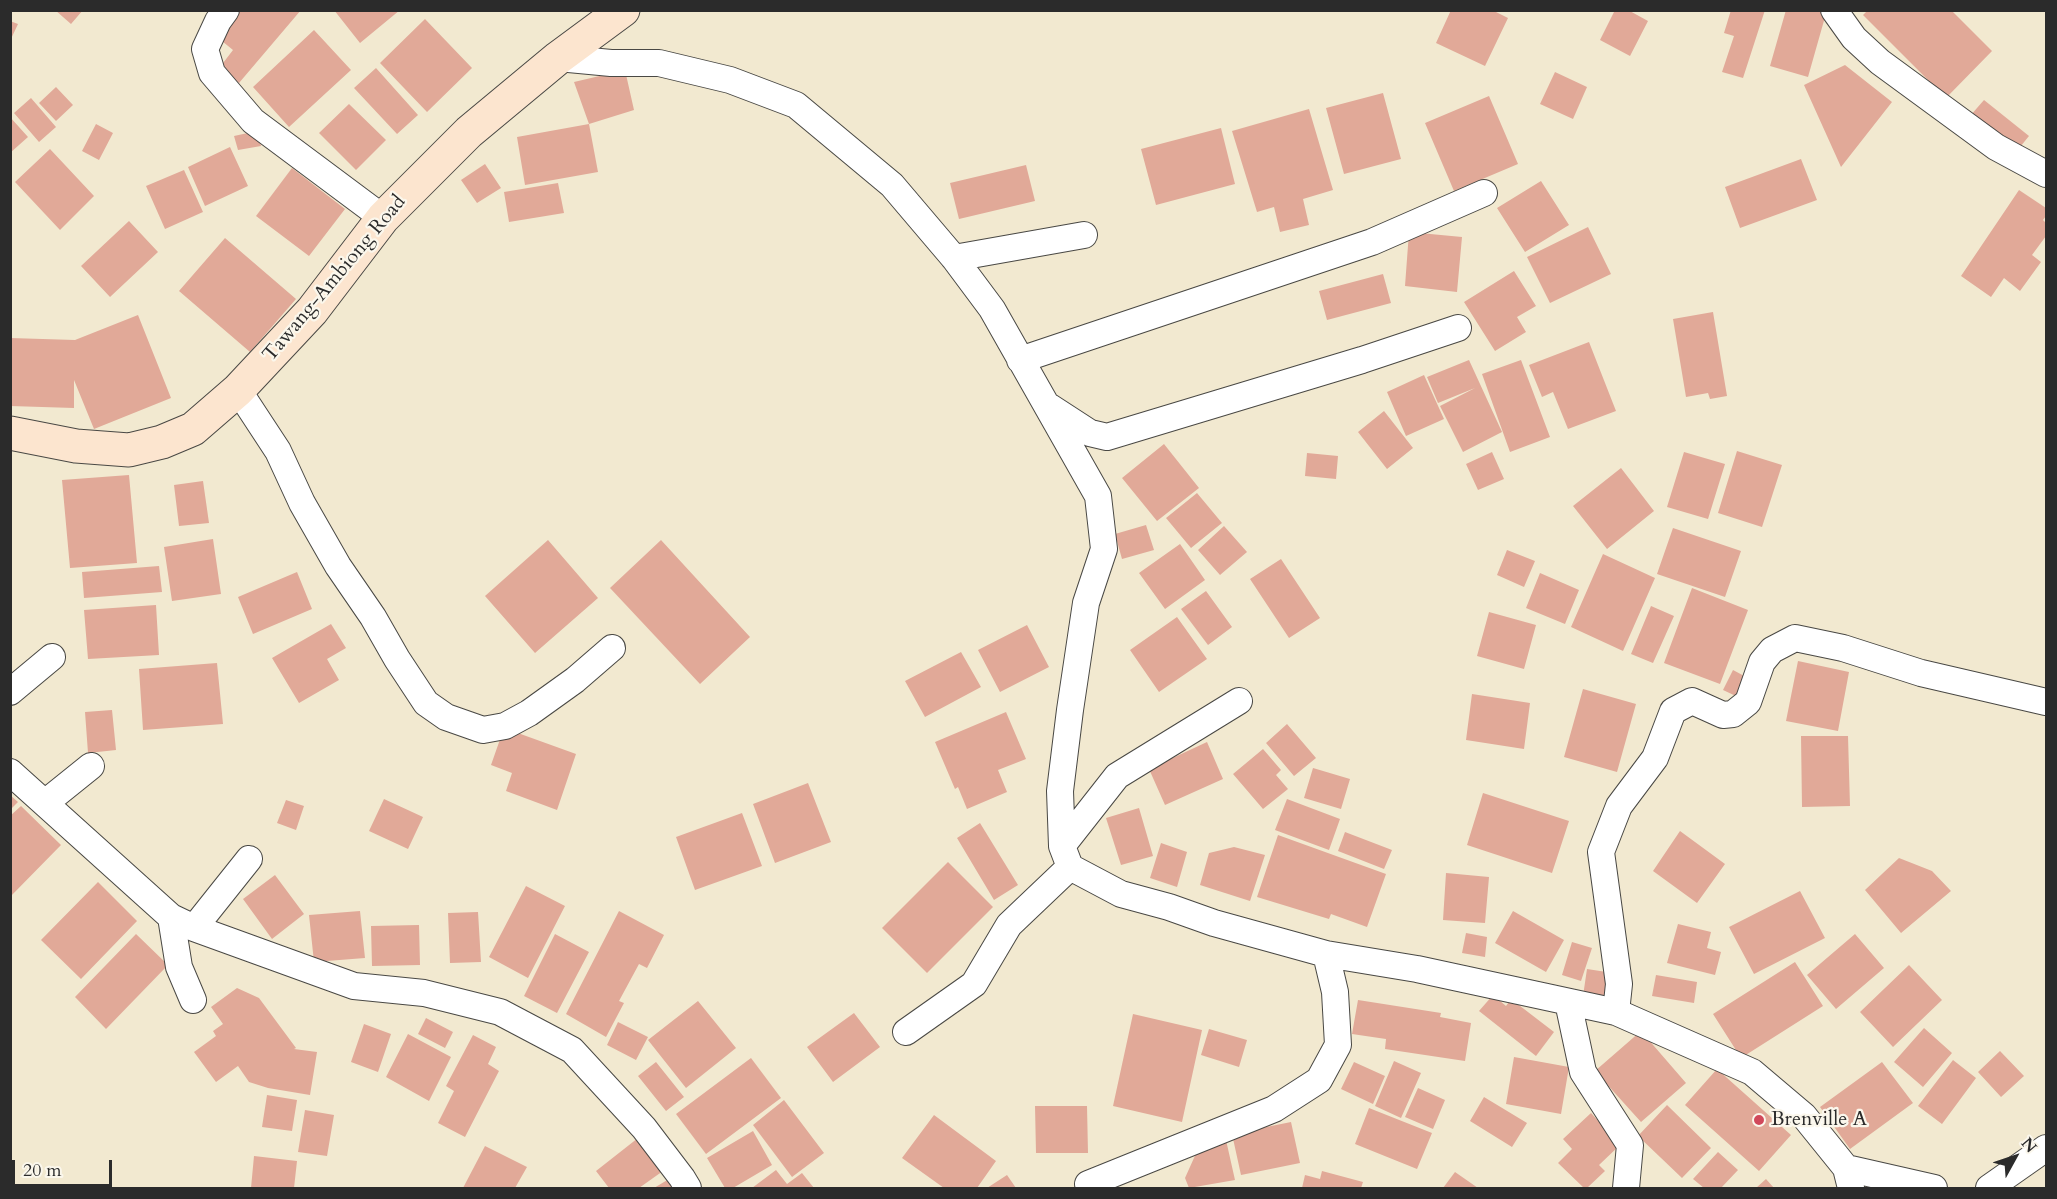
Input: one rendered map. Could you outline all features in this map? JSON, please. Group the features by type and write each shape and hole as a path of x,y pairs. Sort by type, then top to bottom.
{"main road":[{"name":"Tawang-Ambiong Road","path":"10,432 76,446 129,450 162,442 193,429 238,390 312,311 383,218 469,132 558,58 623,10"}],"street":[{"path":"226,10 218,21 205,49 212,74 254,121 383,218"},
{"path":"1834,10 1854,38 1880,62 1996,147 2046,174"},
{"path":"558,58 611,63 659,63 730,80 796,105 892,185 954,258 992,309 1098,496 1104,549 1086,603 1060,791 1066,856"},
{"path":"1020,360 1372,242 1484,193"},
{"path":"954,258 1084,235"},
{"path":"1045,404 1089,433 1107,437 1362,360 1458,328"},
{"path":"238,390 278,451 302,503 338,566 373,617 397,659 426,703 446,717 483,730 505,726 529,713 575,681 612,648"},
{"path":"1616,1012 1618,984 1600,852 1619,806 1655,758 1672,711 1692,701 1723,716 1733,714 1748,702 1762,662 1772,650 1795,638 1843,648 1921,673 2046,702"},
{"path":"10,692 52,657"},
{"path":"906,1032 974,984 1009,926 1066,856 1117,776 1239,701"},
{"path":"45,803 91,766"},
{"path":"10,772 182,922 354,986 424,993 500,1012 572,1050 644,1128 688,1188"},
{"path":"1066,856 1121,894 1169,907 1214,923 1326,954 1417,969 1616,1012 1752,1072 1804,1116 1845,1181 1934,1188"},
{"path":"193,1000 179,967 182,922 249,859"},
{"path":"1088,1184 1274,1109 1319,1080 1338,1045 1335,992 1326,954"},
{"path":"1568,1002 1583,1072 1630,1145 1626,1188"},
{"path":"1989,1188 2046,1149"}],"building":[{"path":"55,10 83,10 71,24"},
{"path":"239,10 301,10 239,83 220,67 233,50 217,37"},
{"path":"334,10 400,10 360,43"},
{"path":"1451,10 1492,10 1508,18 1485,66 1436,43"},
{"path":"1615,10 1628,10 1648,21 1630,56 1600,40"},
{"path":"1731,10 1765,10 1743,78 1722,72 1734,36 1724,33"},
{"path":"1786,10 1827,10 1808,77 1770,66"},
{"path":"1868,10 1951,10 1992,51 1946,98 1863,15"},
{"path":"425,19 472,68 427,112 380,63"},
{"path":"10,21 18,24 10,41"},
{"path":"314,30 351,70 289,127 253,87"},
{"path":"1845,65 1892,102 1841,167 1804,85"},
{"path":"376,68 418,115 397,134 354,88"},
{"path":"625,70 634,110 589,124 574,82"},
{"path":"1555,72 1587,87 1573,119 1540,104"},
{"path":"56,87 73,105 56,121 39,103"},
{"path":"1383,93 1401,159 1344,174 1326,108"},
{"path":"1489,96 1518,164 1454,191 1425,123"},
{"path":"31,98 56,127 39,142 14,113"},
{"path":"1984,100 2029,136 2016,152 1970,116"},
{"path":"349,104 386,140 356,170 319,133"},
{"path":"1309,109 1333,190 1303,199 1309,225 1280,232 1274,207 1257,212 1232,131"},
{"path":"10,117 28,137 10,153"},
{"path":"96,124 113,133 99,160 82,151"},
{"path":"589,124 598,172 525,185 517,137"},
{"path":"1221,128 1235,184 1156,205 1141,149"},
{"path":"257,131 261,146 238,150 234,136"},
{"path":"230,147 248,186 205,206 188,167"},
{"path":"50,149 94,196 60,230 15,182"},
{"path":"1801,159 1817,200 1740,228 1725,187"},
{"path":"485,164 501,188 477,203 461,180"},
{"path":"1026,165 1035,201 959,219 950,183"},
{"path":"292,168 345,209 309,256 256,216"},
{"path":"184,170 203,212 165,229 146,186"},
{"path":"1541,181 1569,225 1525,252 1497,208"},
{"path":"558,183 564,213 509,222 504,192"},
{"path":"2019,190 2046,208 2046,216 2043,220 2046,223 2046,236 2032,255 2041,262 2020,291 2004,278 1991,297 1961,276"},
{"path":"129,221 158,252 110,297 81,266"},
{"path":"1588,227 1611,274 1550,303 1527,257"},
{"path":"1409,232 1462,237 1457,292 1405,286"},
{"path":"225,238 296,299 250,352 179,291"},
{"path":"1514,271 1536,306 1517,317 1526,332 1495,351 1464,302"},
{"path":"1383,274 1391,303 1327,320 1319,291"},
{"path":"1713,312 1727,396 1710,399 1708,393 1686,397 1673,319"},
{"path":"138,315 171,398 94,429 74,380 74,408 10,406 10,338 75,340"},
{"path":"1589,342 1616,411 1568,429 1553,392 1542,397 1529,365"},
{"path":"1469,360 1502,432 1463,452 1440,406 1475,388 1438,403 1427,377"},
{"path":"1521,360 1550,437 1510,452 1482,374"},
{"path":"1424,375 1444,419 1406,436 1387,392"},
{"path":"1384,411 1413,448 1387,469 1358,432"},
{"path":"1164,444 1199,488 1157,521 1122,478"},
{"path":"1737,451 1782,465 1762,527 1718,513"},
{"path":"1492,452 1504,479 1478,490 1466,464"},
{"path":"1684,452 1725,464 1708,519 1667,507"},
{"path":"1307,453 1338,456 1336,479 1305,476"},
{"path":"1621,468 1654,511 1607,549 1573,506"},
{"path":"129,475 137,563 70,568 62,480"},
{"path":"203,481 209,523 179,526 174,485"},
{"path":"1197,493 1222,523 1191,548 1166,518"},
{"path":"1146,525 1154,550 1122,559 1115,534"},
{"path":"1224,526 1247,552 1220,575 1198,550"},
{"path":"1673,528 1741,551 1725,597 1657,574"},
{"path":"213,539 221,594 172,601 164,547"},
{"path":"548,540 598,598 535,653 485,596"},
{"path":"661,540 750,637 700,684 610,588"},
{"path":"1180,544 1205,580 1165,609 1139,573"},
{"path":"1507,550 1535,561 1524,587 1497,575"},
{"path":"1603,554 1655,578 1623,651 1571,627"},
{"path":"1281,559 1320,618 1289,638 1250,579"},
{"path":"159,566 162,592 84,598 82,572"},
{"path":"297,572 312,609 253,634 238,597"},
{"path":"1540,573 1579,590 1565,624 1526,608"},
{"path":"1692,588 1748,610 1720,684 1664,663"},
{"path":"1206,591 1232,627 1208,645 1181,609"},
{"path":"156,605 159,655 88,659 84,610"},
{"path":"1651,606 1674,616 1653,663 1631,654"},
{"path":"1489,612 1536,625 1524,669 1477,656"},
{"path":"1177,617 1207,659 1159,692 1130,650"},
{"path":"331,624 346,648 327,659 339,680 299,703 272,658"},
{"path":"1027,625 1049,667 1000,692 978,650"},
{"path":"961,652 981,687 925,717 905,681"},
{"path":"1798,661 1849,672 1838,731 1786,721"},
{"path":"217,663 223,724 143,730 139,669"},
{"path":"1733,670 1748,678 1738,697 1723,690"},
{"path":"1583,689 1636,704 1617,772 1564,757"},
{"path":"1472,694 1530,703 1524,749 1466,740"},
{"path":"112,710 116,750 88,753 85,712"},
{"path":"1006,712 1026,759 998,770 1007,792 967,809 958,787 955,789 935,742"},
{"path":"1287,724 1316,758 1294,776 1266,743"},
{"path":"504,728 576,754 557,810 506,791 512,773 491,765"},
{"path":"1801,736 1848,736 1850,806 1802,807"},
{"path":"1207,742 1223,779 1165,805 1149,769"},
{"path":"1263,749 1281,770 1276,775 1288,789 1263,809 1233,774"},
{"path":"1313,768 1350,779 1341,809 1304,798"},
{"path":"808,783 831,842 775,863 753,804"},
{"path":"1483,793 1569,821 1552,873 1467,845"},
{"path":"10,795 18,802 10,810"},
{"path":"384,799 423,817 408,849 369,831"},
{"path":"1287,799 1340,819 1329,850 1275,830"},
{"path":"286,800 304,806 296,830 277,823"},
{"path":"21,806 61,845 10,897 10,816"},
{"path":"1139,808 1153,856 1121,865 1106,818"},
{"path":"742,813 762,866 695,890 676,837"},
{"path":"980,823 1018,885 994,900 957,838"},
{"path":"1680,831 1725,864 1697,903 1653,871"},
{"path":"1345,832 1392,850 1384,869 1338,851"},
{"path":"1278,835 1386,874 1367,927 1331,914 1329,919 1257,897"},
{"path":"1161,843 1187,852 1177,887 1150,878"},
{"path":"1234,847 1265,855 1250,901 1200,885 1209,853"},
{"path":"1899,858 1932,871 1951,891 1901,933 1865,890"},
{"path":"948,862 993,907 927,973 882,928"},
{"path":"1446,873 1489,877 1485,923 1443,920"},
{"path":"275,875 304,914 272,939 243,899"},
{"path":"98,882 137,921 81,979 41,940"},
{"path":"526,886 565,906 528,978 489,957"},
{"path":"1800,891 1825,938 1754,974 1729,927"},
{"path":"360,911 365,958 314,962 309,915"},
{"path":"619,911 664,935 647,968 639,964 619,1001 624,1003 606,1037 566,1014"},
{"path":"1513,911 1564,940 1546,972 1495,943"},
{"path":"478,912 481,962 450,963 448,913"},
{"path":"1678,924 1711,932 1707,948 1721,952 1715,975 1667,963"},
{"path":"419,925 420,965 372,966 371,926"},
{"path":"1466,933 1487,937 1485,957 1462,953"},
{"path":"136,934 168,965 106,1029 75,997"},
{"path":"555,934 589,952 557,1013 524,996"},
{"path":"1855,934 1884,968 1836,1009 1807,975"},
{"path":"1572,942 1592,948 1581,981 1562,975"},
{"path":"1795,962 1823,1006 1741,1058 1713,1014"},
{"path":"1909,965 1942,1000 1893,1047 1860,1012"},
{"path":"1587,969 1613,973 1611,1000 1583,996"},
{"path":"1656,975 1697,982 1694,1003 1652,996"},
{"path":"237,988 259,998 296,1048 294,1049 317,1052 310,1095 268,1088 249,1082 238,1066 216,1082 194,1052 216,1036 213,1031 223,1024 211,1007"},
{"path":"1493,995 1506,1006 1511,999 1554,1032 1536,1056 1479,1011"},
{"path":"1358,1000 1441,1013 1440,1017 1471,1023 1465,1061 1385,1049 1386,1039 1352,1034"},
{"path":"698,1001 736,1048 686,1088 648,1040"},
{"path":"854,1013 880,1047 833,1082 807,1047"},
{"path":"1133,1014 1202,1030 1182,1122 1113,1106"},
{"path":"426,1018 453,1032 445,1048 418,1034"},
{"path":"618,1022 648,1037 636,1060 607,1045"},
{"path":"364,1024 391,1034 378,1072 351,1062"},
{"path":"1924,1028 1952,1053 1923,1087 1894,1062"},
{"path":"1209,1029 1247,1040 1239,1067 1201,1055"},
{"path":"1641,1031 1686,1083 1641,1122 1595,1071"},
{"path":"408,1034 451,1057 429,1101 386,1077"},
{"path":"473,1035 496,1047 488,1064 499,1071 465,1137 438,1123 454,1091 446,1086"},
{"path":"2000,1051 2024,1076 2001,1097 1978,1072"},
{"path":"1514,1057 1569,1067 1561,1114 1506,1104"},
{"path":"751,1058 781,1098 706,1154 676,1114"},
{"path":"1953,1060 1976,1078 1942,1124 1918,1106"},
{"path":"1394,1061 1421,1073 1401,1118 1375,1106"},
{"path":"656,1062 684,1097 666,1111 638,1076"},
{"path":"1354,1062 1385,1076 1373,1104 1341,1089"},
{"path":"1882,1062 1913,1103 1850,1149 1820,1107"},
{"path":"1717,1069 1791,1135 1759,1171 1685,1105"},
{"path":"1418,1088 1445,1100 1433,1129 1405,1117"},
{"path":"267,1095 297,1100 292,1131 262,1127"},
{"path":"1484,1097 1527,1123 1512,1147 1470,1121"},
{"path":"784,1100 824,1153 792,1177 753,1125"},
{"path":"1667,1105 1711,1148 1682,1178 1638,1136"},
{"path":"1035,1106 1087,1106 1088,1153 1036,1153"},
{"path":"1369,1108 1432,1133 1417,1169 1355,1144"},
{"path":"305,1110 334,1115 327,1156 298,1152"},
{"path":"1591,1113 1620,1145 1599,1165 1605,1171 1587,1188 1584,1188 1558,1163 1572,1149 1563,1139"},
{"path":"934,1115 996,1161 977,1188 944,1188 902,1158"},
{"path":"1291,1122 1300,1163 1241,1175 1232,1134"},
{"path":"753,1131 772,1165 733,1188 725,1188 707,1158"},
{"path":"638,1138 663,1171 639,1188 609,1188 596,1171"},
{"path":"1226,1140 1235,1180 1189,1188 1185,1178 1198,1149"},
{"path":"485,1146 527,1167 515,1188 463,1188"},
{"path":"1718,1152 1738,1170 1721,1188 1704,1188 1693,1179"},
{"path":"254,1156 297,1161 294,1188 251,1188"},
{"path":"776,1170 787,1184 802,1173 814,1188 752,1188"},
{"path":"1322,1171 1363,1182 1361,1188 1302,1188 1305,1175 1320,1179"},
{"path":"1455,1172 1478,1188 1443,1188"},
{"path":"1007,1175 1016,1188 987,1188"},
{"path":"669,1179 676,1188 654,1188"},
{"path":"1766,1179 1774,1188 1756,1188"}],"place":[{"name":"Brenville A","path":"1759,1120"}]}
